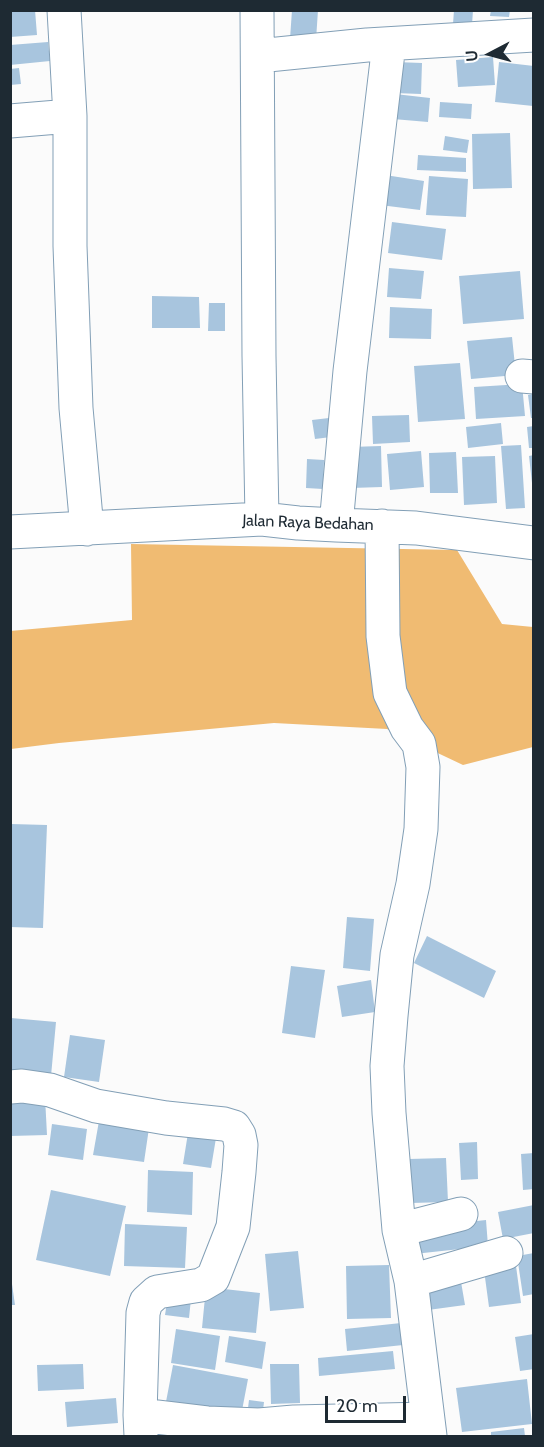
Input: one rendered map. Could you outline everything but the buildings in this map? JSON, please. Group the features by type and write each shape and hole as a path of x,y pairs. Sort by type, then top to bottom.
{"street":[{"path":"64,10 70,116 70,246 76,408 87,529"},
{"path":"257,10 262,519"},
{"path":"258,56 388,44 534,35"},
{"path":"336,525 350,371 388,44"},
{"path":"10,121 70,116"},
{"name":"Jalan Raya Bedahan","path":"10,532 262,519 416,528 534,543"},
{"path":"10,1087 22,1086 51,1090 96,1106 166,1118 224,1124 234,1128 239,1135 241,1145 233,1227 213,1278 201,1285 157,1292 146,1302 142,1329 140,1426 207,1423 259,1425 294,1422 429,1428 411,1281 399,1230 387,1066 398,955 413,884 421,829 423,767 419,744 407,728 390,693 382,636 382,526"},
{"path":"399,1230 461,1214"},
{"path":"411,1281 506,1253"}],"shaded area":[{"path":"131,544 457,550 502,624 533,627 533,747 463,765 387,729 274,723 11,749 10,631 132,620"}]}
